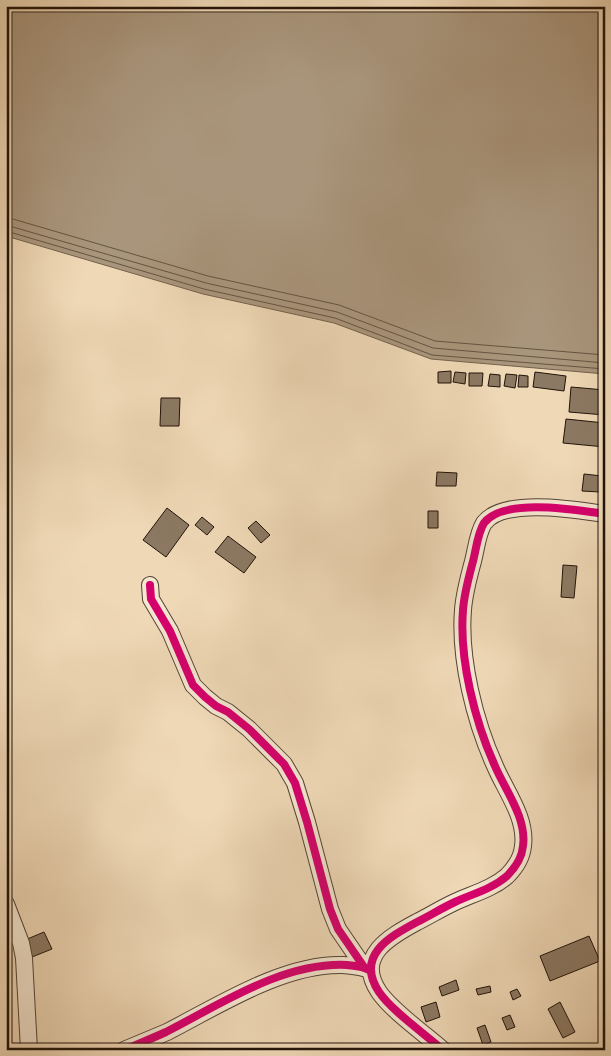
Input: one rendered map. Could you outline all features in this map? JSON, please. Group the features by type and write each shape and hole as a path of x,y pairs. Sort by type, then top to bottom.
{"street":[{"path":"367,969 388,939 448,905 493,886 511,872 523,848 523,832 519,818 495,766 477,718 463,649 463,607 484,524 497,514 532,507 568,508 605,514"},
{"path":"150,585 151,599 170,630 194,685 211,701 249,729 284,764 295,783 330,909 338,929 367,969 382,996 443,1050"},
{"path":"6,904 21,943 24,958 28,1050"},
{"path":"124,1050 165,1032 219,1004 279,978 318,967 339,965 367,969"}],"water":[{"path":"6,6 605,6 605,374 431,359 334,323 203,294 6,236"}],"building":[{"path":"451,371 451,383 438,383 438,372"},
{"path":"455,372 466,373 465,384 453,382"},
{"path":"535,372 566,376 564,391 533,387"},
{"path":"469,373 483,373 482,386 469,386"},
{"path":"490,374 500,375 500,387 488,386"},
{"path":"506,374 517,375 515,388 504,386"},
{"path":"519,375 528,376 528,387 518,387"},
{"path":"571,387 605,390 605,415 569,412"},
{"path":"161,398 180,398 179,426 160,426"},
{"path":"566,419 605,423 605,447 563,443"},
{"path":"437,472 457,473 456,486 436,486"},
{"path":"584,474 602,476 600,492 582,491"},
{"path":"167,508 189,525 166,557 143,540"},
{"path":"428,511 438,511 438,528 428,528"},
{"path":"202,517 214,527 207,535 195,525"},
{"path":"256,521 270,535 261,543 248,528"},
{"path":"228,536 256,557 244,573 215,552"},
{"path":"563,565 577,566 574,598 561,597"},
{"path":"44,932 52,949 32,957 25,940"},
{"path":"589,936 600,961 550,981 540,956"},
{"path":"456,980 459,990 442,996 439,987"},
{"path":"490,986 491,992 478,995 476,989"},
{"path":"517,989 521,996 513,1000 510,992"},
{"path":"436,1002 440,1017 426,1022 421,1007"},
{"path":"560,1002 575,1032 563,1038 548,1009"},
{"path":"510,1015 515,1027 507,1030 502,1018"},
{"path":"485,1025 491,1042 483,1045 477,1028"}],"cycle path":[{"path":"443,1050 385,999 379,992 373,979 371,968 373,958 386,941 445,907 501,881 520,858 523,836 522,825 481,730 470,690 463,649 462,629 466,588 480,532 484,523 494,515 507,510 542,507 605,514"},
{"path":"150,585 151,599 170,631 193,685 216,706 228,712 249,729 284,764 295,783 330,909 338,929 364,967"},
{"path":"124,1050 166,1032 276,977 299,970 323,966 347,965 369,970"}]}
